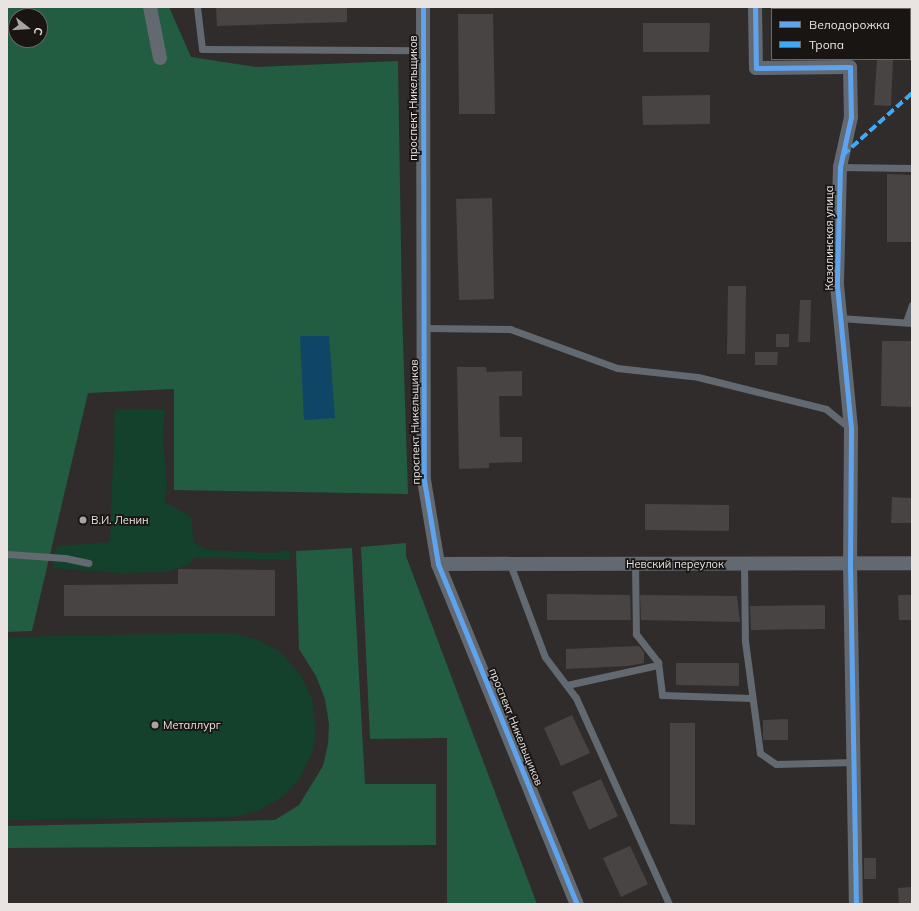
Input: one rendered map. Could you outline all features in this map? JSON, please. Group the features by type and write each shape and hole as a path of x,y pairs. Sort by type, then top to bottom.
{"street":[{"path":"150,7 160,58"},
{"name":"проспект Никельщиков","path":"423,7 424,480 438,564 577,904"},
{"name":"Казалинская улица","path":"755,7 756,68 850,67 851,117 840,167 837,284 851,429 850,564 856,904"},
{"name":"Невский переулок","path":"438,564 912,563"}],"lane":[{"path":"197,7 202,49 423,50"},
{"path":"840,167 912,168"},
{"path":"840,318 909,323 912,305"},
{"path":"424,328 510,329 617,368 698,377 826,409 851,429"},
{"path":"7,554 65,558 88,563"},
{"path":"510,564 545,657 576,698 669,904"},
{"path":"635,564 636,634 658,665 662,695 751,698"},
{"path":"744,564 745,641 751,698 760,753 776,764 854,762"},
{"path":"567,685 658,665"}],"green space":[{"path":"7,7 169,7 191,57 256,67 398,61 402,310 408,494 174,490 174,389 88,393 32,631 7,632"},
{"path":"115,409 165,410 163,436 167,485 164,502 192,517 193,542 206,550 272,553 290,550 289,560 195,557 188,565 166,572 120,573 52,568 57,546 110,542"},
{"path":"406,543 406,556 537,904 447,904 447,738 370,739 361,547"},
{"path":"352,548 365,784 436,784 436,845 7,848 7,826 275,820 299,805 323,766 328,744 329,724 325,699 316,676 299,649 296,551"},
{"name":"Металлург","path":"231,633 256,639 279,651 301,675 312,699 316,732 313,749 300,778 285,795 258,811 234,817 7,820 7,637"}],"water":[{"path":"300,336 329,336 335,418 304,420"}],"building":[{"path":"216,7 347,7 347,22 217,26"},
{"path":"458,14 493,14 495,114 459,114"},
{"path":"643,23 710,23 709,52 643,52"},
{"path":"877,60 893,60 891,106 874,105"},
{"path":"710,95 710,124 643,125 642,96"},
{"path":"887,174 912,175 912,242 887,242"},
{"path":"492,198 494,299 459,300 456,199"},
{"path":"728,286 746,286 745,354 727,354"},
{"path":"800,300 811,300 810,342 798,342"},
{"path":"776,334 789,334 789,347 776,347"},
{"path":"882,341 912,341 911,407 881,406"},
{"path":"755,352 778,352 777,365 755,365"},
{"path":"457,367 486,367 487,372 522,371 522,396 499,396 500,437 522,437 522,462 489,463 489,468 459,469"},
{"path":"892,497 912,498 912,523 891,523"},
{"path":"645,504 729,505 729,531 645,530"},
{"path":"178,569 275,570 275,616 64,616 64,585 178,584"},
{"path":"547,594 630,595 631,620 547,620"},
{"path":"640,595 737,596 740,622 641,620"},
{"path":"898,595 912,595 912,620 899,620"},
{"path":"825,605 825,629 751,630 750,606"},
{"path":"639,646 644,652 644,663 628,666 566,669 566,649"},
{"path":"676,663 739,663 739,686 676,685"},
{"path":"572,715 590,753 561,766 544,728"},
{"path":"788,719 788,740 763,740 763,720"},
{"path":"670,723 695,723 695,825 670,824"},
{"path":"601,779 618,816 589,830 572,792"},
{"path":"630,846 648,884 621,897 603,858"},
{"path":"864,858 876,858 876,879 864,879"},
{"path":"912,887 912,904 899,904 898,888"}],"marked path":[{"path":"843,155 912,93"}],"cycle path":[{"path":"423,7 424,480 438,564 577,904"},
{"path":"755,7 756,68 850,67 851,117 840,167 837,285 851,429 850,564 856,904"}],"place":[{"name":"В.И. Ленин","path":"83,520"},
{"name":"Металлург","path":"155,725"}]}
